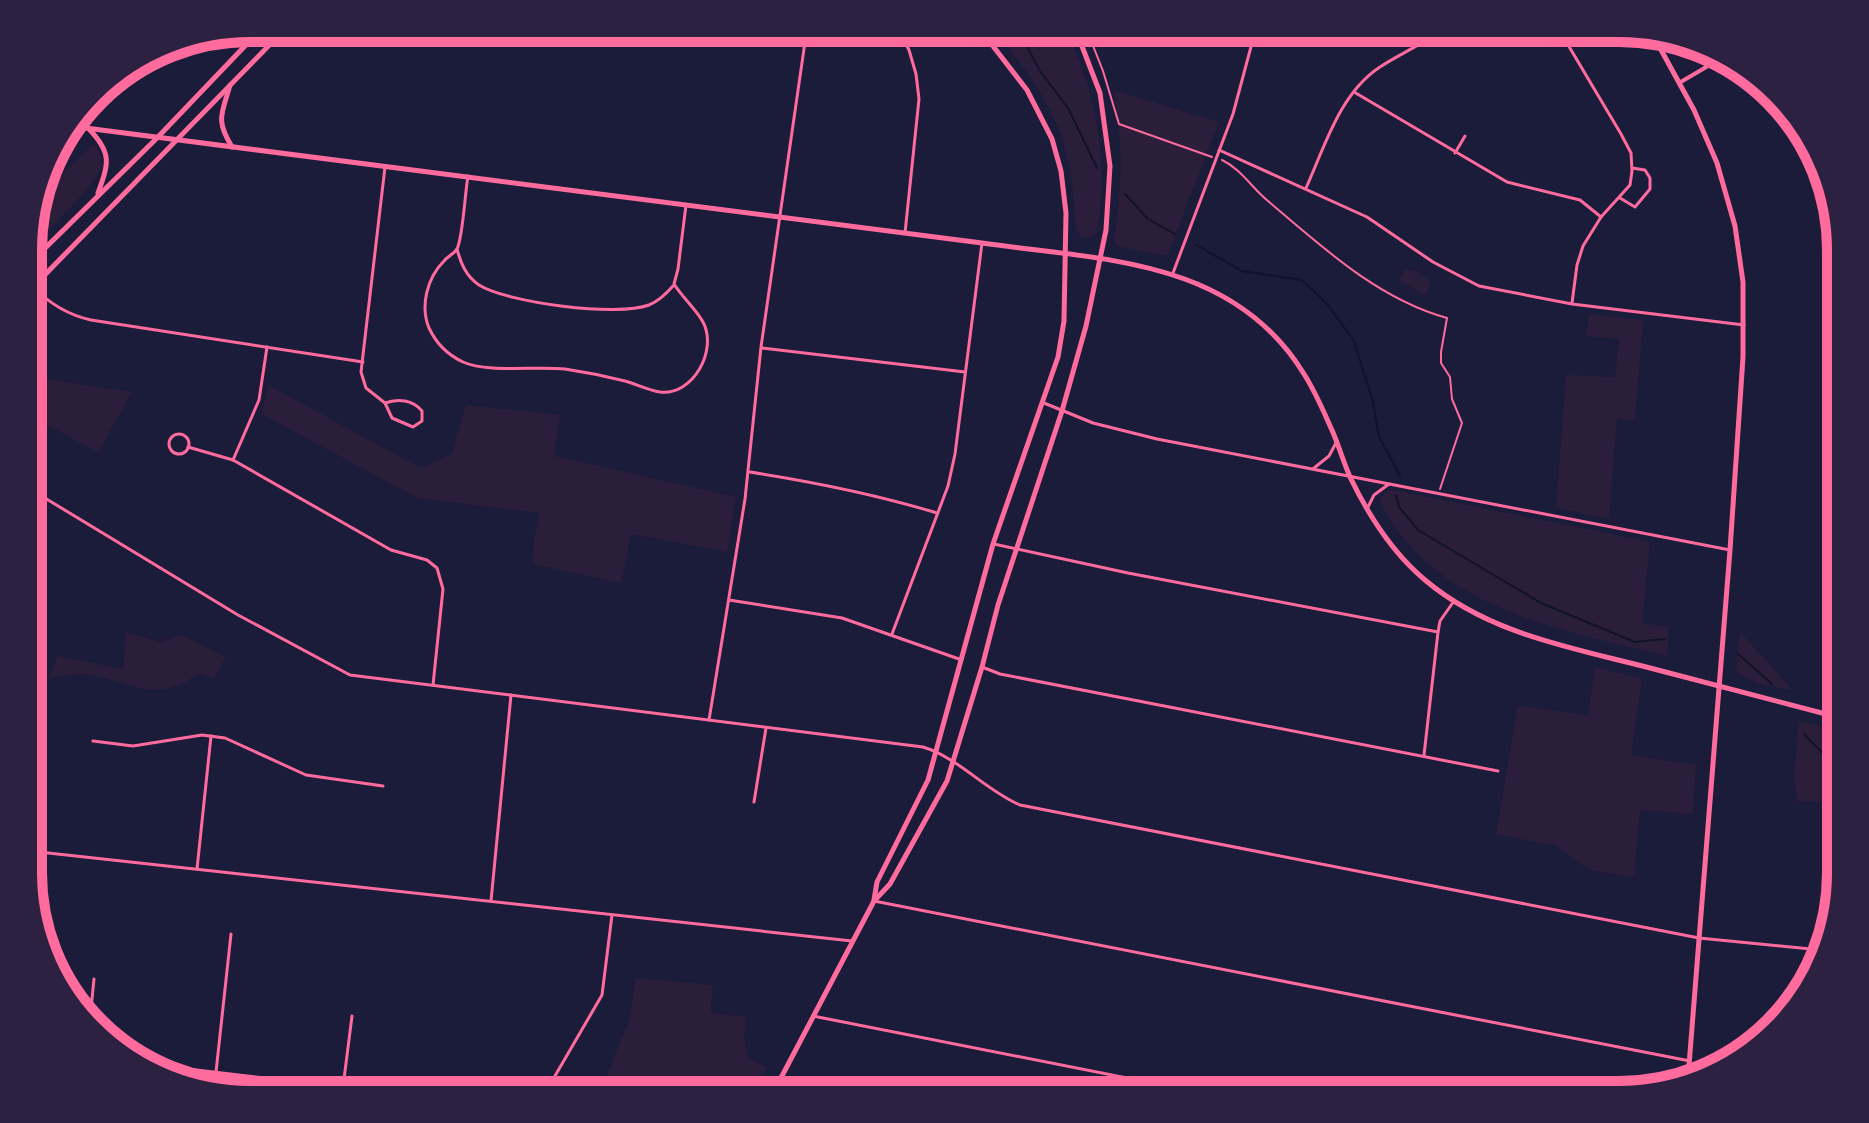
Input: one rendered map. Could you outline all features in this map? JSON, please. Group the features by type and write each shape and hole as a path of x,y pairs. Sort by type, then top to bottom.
{"main road":[{"path":"42,251 157,138 249,42"},
{"path":"42,278 272,42"},
{"path":"874,901 877,882 928,780 993,544 1044,403 1058,357 1064,321 1066,213 1061,171 1052,139 1027,90 990,42"},
{"path":"779,1081 874,901 890,884 947,781 1015,550 1062,411 1086,326 1106,230 1110,166 1100,93 1080,42"},
{"path":"1659,46 1708,139 1724,184 1739,247 1744,325 1730,550 1689,1068"},
{"path":"230,84 220,120 222,131 232,147"},
{"path":"82,128 982,243 1100,259 1173,273 1229,300 1263,325 1304,373 1337,441 1350,477 1368,509 1402,556 1425,580 1454,601 1499,626 1533,638 1827,714"},
{"path":"89,129 106,153 107,163 97,195"}],"street":[{"path":"709,720 748,472 778,217 805,42"},
{"path":"905,42 916,74 919,99 905,233"},
{"path":"1173,273 1233,114 1252,42"},
{"path":"1306,188 1341,108 1354,92 1377,69 1426,42"},
{"path":"1566,42 1631,153 1632,168 1630,185 1601,217 1583,246 1572,304"},
{"path":"1679,83 1711,64"},
{"path":"1354,92 1507,182 1580,200 1601,217"},
{"path":"1455,153 1465,136"},
{"path":"1219,150 1367,217 1433,262 1479,286 1572,304 1744,325"},
{"path":"385,167 361,372 366,388 385,403 387,413 397,422 413,427 422,421 422,411 412,403 399,400 385,403"},
{"path":"1620,198 1635,207 1650,189 1650,178 1645,170 1632,168"},
{"path":"468,176 457,249 462,265 480,285 533,301 586,308 627,309 659,300 674,284 686,205"},
{"path":"892,634 948,486 955,454 982,243"},
{"path":"457,249 441,263 430,280 425,313 429,328 446,352 463,363 478,367 566,369 663,393 678,388 701,370 707,334 703,322 674,284"},
{"path":"42,296 82,318 363,362"},
{"path":"233,460 259,400 267,347"},
{"path":"761,347 965,372"},
{"path":"1044,403 1093,423 1157,439 1730,550"},
{"path":"177,434 184,435 188,447 185,452 175,453 170,449 170,440 177,434"},
{"path":"1312,469 1329,456 1337,441"},
{"path":"188,447 233,460 383,546 427,560 437,568 443,580 443,589 433,685"},
{"path":"748,472 887,497 937,513"},
{"path":"1368,509 1374,495 1389,484"},
{"path":"42,496 238,615 337,670 364,677 923,747 937,751 993,791 1020,805 1699,938 1812,949"},
{"path":"993,544 1438,632"},
{"path":"729,600 842,618 963,661"},
{"path":"1424,755 1440,621 1454,601"},
{"path":"982,667 1000,674 1498,771"},
{"path":"491,901 511,695"},
{"path":"754,802 766,728"},
{"path":"197,869 211,736"},
{"path":"93,741 133,746 211,736 235,741 306,775 383,786"},
{"path":"42,852 852,941"},
{"path":"874,901 1690,1061"},
{"path":"552,1081 602,995 612,915"},
{"path":"216,1072 231,934"},
{"path":"91,1007 94,979"},
{"path":"344,1081 352,1016"},
{"path":"813,1016 1142,1081"},
{"path":"178,1068 292,1081"}],"path":[{"path":"1092,42 1119,124 1216,158 1237,170 1267,201 1367,281 1401,301 1447,318 1441,363 1450,377 1452,399 1462,423 1439,494"}],"shaded area":[{"path":"1004,42 1071,42 1076,53 1092,103 1101,154 1097,234 1089,238 1080,236 1076,229 1069,165 1055,120"},
{"path":"1113,90 1219,122 1167,256 1117,246 1114,242 1121,166"},
{"path":"93,144 99,151 101,167 97,175 43,235 49,196 55,179 57,180"},
{"path":"1404,269 1418,272 1428,279 1430,285 1425,296 1400,280"},
{"path":"1589,314 1643,320 1635,420 1617,419 1609,519 1556,508 1566,375 1615,377 1619,339 1586,336"},
{"path":"42,378 132,392 98,452 42,423 45,409 42,407"},
{"path":"268,385 421,468 452,454 466,405 560,415 554,456 736,497 727,552 631,534 621,583 533,564 534,539 540,513 417,498 262,414"},
{"path":"1387,491 1650,542 1642,623 1669,627 1667,656 1543,624 1465,590 1431,567 1402,537 1379,499"},
{"path":"126,632 161,642 182,635 226,657 213,679 199,673 171,688 159,690 87,674 49,678 58,656 123,669"},
{"path":"1740,632 1792,689 1762,684 1736,670"},
{"path":"1595,667 1642,679 1631,755 1696,765 1693,814 1640,810 1634,878 1588,869 1557,846 1496,834 1518,705 1588,716"},
{"path":"1799,721 1827,727 1827,802 1797,801 1794,776"},
{"path":"635,978 713,985 710,1013 746,1017 744,1035 748,1058 767,1068 760,1081 607,1081 631,1015"}],"waterway":[{"path":"1024,42 1040,71 1068,108 1097,168"},
{"path":"1125,194 1148,219 1175,234"},
{"path":"1196,245 1242,271 1302,280 1327,304 1354,341 1373,402 1379,437 1400,476"},
{"path":"1396,495 1399,507 1418,530 1541,603 1635,642 1665,639"},
{"path":"1738,654 1772,684"},
{"path":"1804,734 1827,758"}]}
